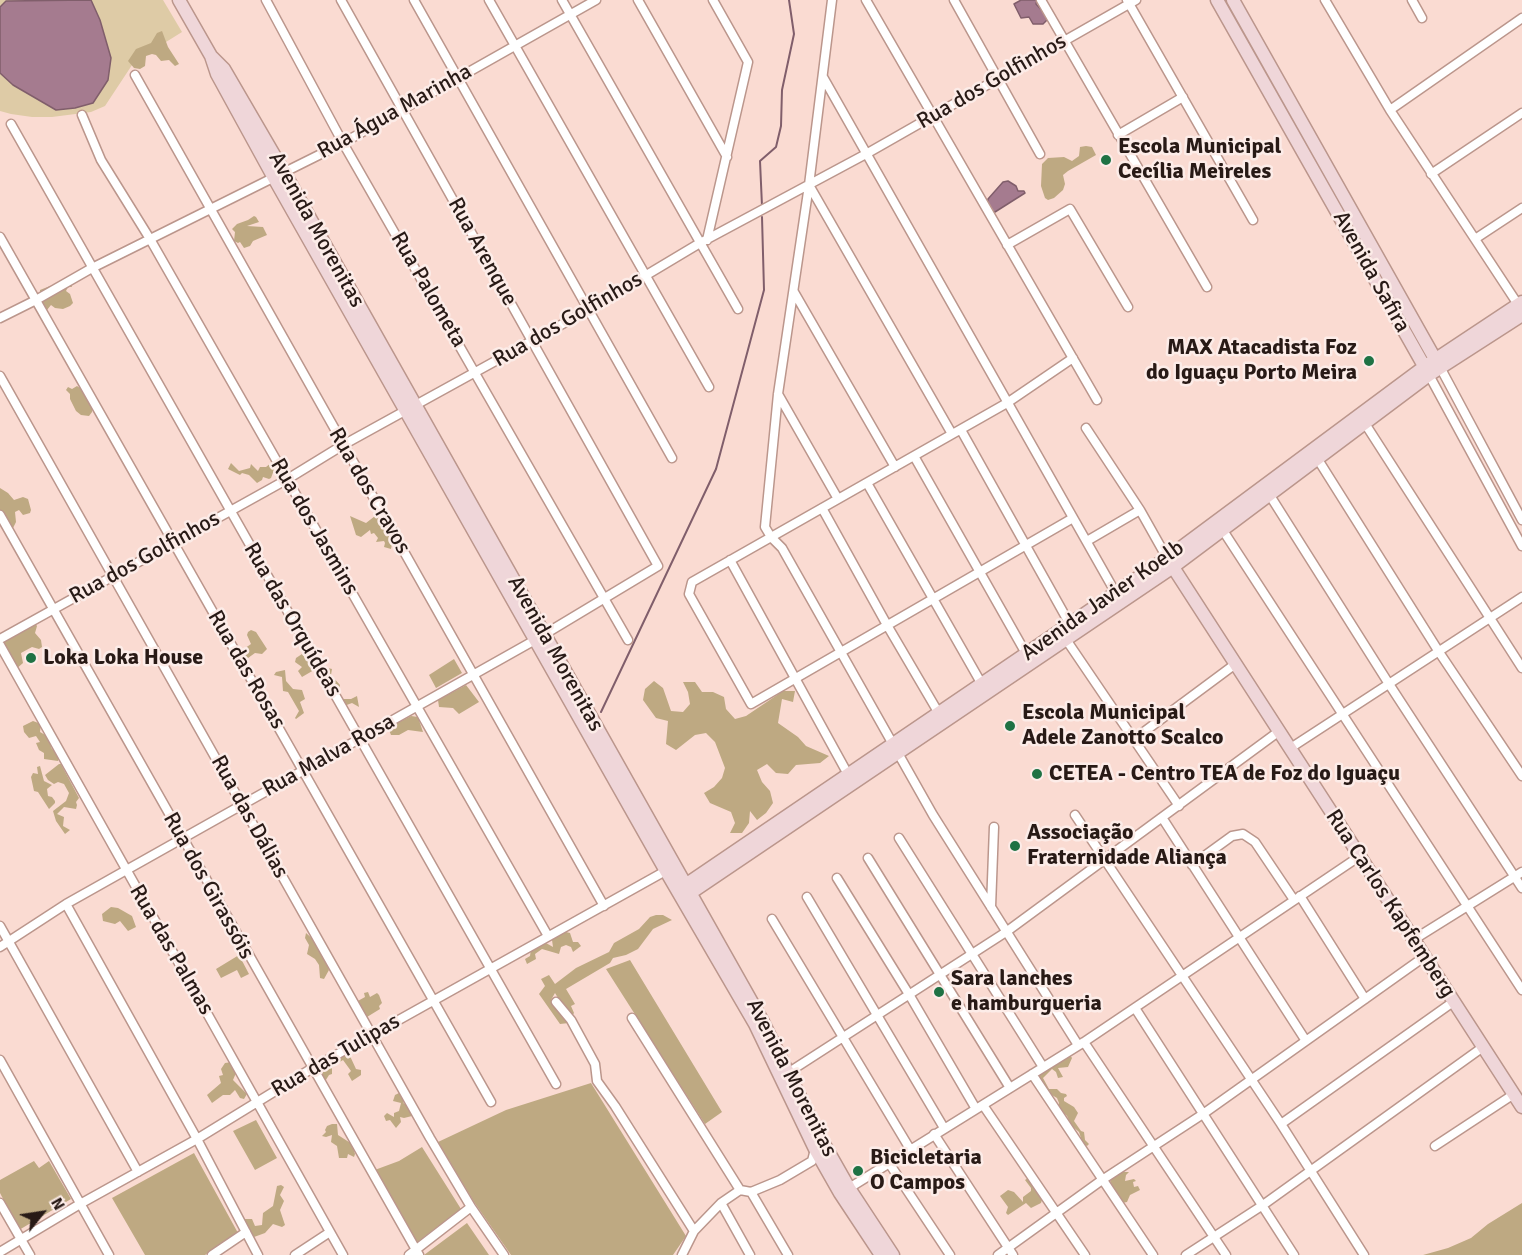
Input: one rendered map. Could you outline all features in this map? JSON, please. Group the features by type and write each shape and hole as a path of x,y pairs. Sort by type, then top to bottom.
{"street":[{"name":"Avenida Morenitas","path":"179,0 211,56 216,74 279,175 684,891 755,1024 820,1137 844,1191 881,1255"},
{"name":"Rua Palometa","path":"266,0 343,143 628,640"},
{"name":"Rua Arenque","path":"341,0 658,566"},
{"path":"414,0 672,458"},
{"path":"489,0 709,387"},
{"path":"562,0 704,241 738,309"},
{"name":"Rua Água Marinha","path":"0,318 92,268 343,143 596,0"},
{"path":"638,0 727,157"},
{"path":"704,241 727,157 748,62 713,0"},
{"path":"832,0 809,185 778,394 765,527 782,548 895,749 1006,932 1081,1044 1154,1146 1226,1255"},
{"path":"866,0 1096,400"},
{"path":"954,0 1040,154"},
{"path":"1041,0 1207,287"},
{"name":"Avenida Safira","path":"1217,0 1522,546"},
{"name":"Avenida Safira","path":"1233,0 1438,363 1522,520"},
{"path":"1325,0 1390,110 1521,308"},
{"path":"1412,0 1422,18"},
{"path":"1131,1 1253,220"},
{"name":"Rua dos Golfinhos","path":"0,639 286,480 343,445 588,310 704,241 866,154 1064,42 1131,1"},
{"path":"1390,110 1522,18"},
{"name":"Rua dos Cravos","path":"135,75 604,906"},
{"path":"823,77 1118,597"},
{"path":"1118,135 1183,97"},
{"path":"1282,115 1294,108"},
{"path":"1431,174 1522,113"},
{"name":"Rua dos Jasmins","path":"82,116 101,160 150,239 548,936"},
{"name":"Rua das Orquídeas","path":"11,124 556,1084"},
{"path":"809,185 1026,546 1068,632 1133,740 1179,806"},
{"path":"1475,239 1522,208"},
{"path":"1007,245 1070,209 1128,307"},
{"name":"Rua das Rosas","path":"0,237 491,1102"},
{"path":"794,292 895,467"},
{"name":"Avenida Javier Koelb","path":"1170,562 1426,371 1521,308"},
{"path":"1072,358 1007,403 692,582 689,594 751,704 1073,518"},
{"name":"Avenida Javier Koelb","path":"684,891 1170,562 1222,530 1364,423 1426,371"},
{"name":"Rua das Dálias","path":"0,376 372,1035 471,1207 504,1255"},
{"path":"778,394 838,499"},
{"path":"1364,423 1522,668"},
{"name":"Rua Carlos Kapfemberg","path":"1086,428 1140,510 1234,665 1522,1107"},
{"path":"914,456 1029,658"},
{"path":"1317,458 1439,652 1522,776"},
{"path":"867,483 984,689"},
{"path":"1269,494 1389,684 1518,874 1522,888"},
{"path":"822,508 887,625 942,717"},
{"path":"1087,542 1140,510"},
{"name":"Rua dos Girassóis","path":"0,516 414,1253"},
{"path":"1222,530 1522,990"},
{"path":"730,560 850,779"},
{"name":"Rua Malva Rosa","path":"0,947 66,904 540,638 658,566"},
{"path":"1289,749 1522,597"},
{"name":"Rua das Palmas","path":"0,645 343,1255"},
{"path":"1133,740 1234,665"},
{"path":"784,1075 910,996 1006,932 1278,732"},
{"path":"1075,815 1281,1124 1365,1255"},
{"path":"1162,819 1306,1041"},
{"path":"991,908 994,827"},
{"path":"1192,865 1232,836 1243,834 1255,842 1297,898 1365,999"},
{"path":"899,838 1043,1067"},
{"path":"844,1191 1081,1044 1360,856"},
{"path":"868,858 1010,1088"},
{"name":"Rua das Tulipas","path":"0,1252 80,1204 197,1139 311,1069 670,868"},
{"path":"1413,940 1518,874"},
{"path":"837,878 980,1107 1085,1255"},
{"path":"807,897 944,1128"},
{"path":"66,904 197,1139 258,1255"},
{"path":"772,919 910,1149"},
{"path":"0,926 138,1172"},
{"path":"998,1255 1010,1251 1056,1212 1203,1114 1424,957"},
{"path":"555,1002 571,1020 595,1064 597,1081 694,1231"},
{"path":"1281,1124 1453,1002"},
{"path":"1135,1008 1294,1255"},
{"path":"632,1018 740,1190"},
{"path":"1186,1255 1263,1206 1483,1047"},
{"path":"0,1060 109,1255"},
{"path":"1032,1074 1153,1255"},
{"name":"Avenida Morenitas","path":"784,1075 815,1149 893,1255"},
{"path":"1435,1146 1514,1094"},
{"path":"934,1134 1010,1251"},
{"path":"682,1255 694,1231 721,1203 740,1190 751,1192 780,1180 812,1161 815,1149"},
{"path":"889,1163 950,1255"},
{"path":"751,1192 788,1255"},
{"path":"0,1203 30,1255"},
{"path":"721,1203 750,1255"},
{"path":"414,1253 471,1207"},
{"path":"212,1255 246,1232"},
{"path":"295,1255 330,1232"}],"shaded area":[{"path":"0,0 163,0 182,32 134,62 105,106 91,112 52,117 11,114 0,111"},
{"path":"91,0 100,20 111,58 108,80 93,103 56,110 13,85 0,73 0,7 6,1"},
{"path":"1021,0 1037,0 1036,4 1047,20 1043,24 1033,24 1029,17 1021,18 1014,4"},
{"path":"162,31 168,47 179,64 175,66 169,60 161,61 152,54 146,56 145,66 140,69 134,68 128,61 136,49 151,43 157,33"},
{"path":"1080,147 1092,147 1096,155 1063,175 1065,184 1063,190 1054,198 1048,200 1045,198 1041,186 1042,164 1048,158 1064,157 1072,161 1079,156"},
{"path":"1008,181 1016,186 1018,191 1025,193 995,212 992,211 987,204 988,199 1003,182"},
{"path":"254,216 259,222 247,226 263,227 267,235 244,248 240,242 234,241 235,232 232,229"},
{"path":"71,284 72,287 68,287 66,291 70,294 73,303 70,306 63,309 51,305 47,310 44,306 36,306 40,290 50,286 64,289 65,286"},
{"path":"77,386 83,390 92,407 89,416 81,415 76,411 70,394 66,390 68,387 72,389"},
{"path":"231,463 239,471 250,468 251,464 258,471 260,467 266,467 271,463 275,467 271,478 263,477 257,483 249,475 242,473 240,475 228,469"},
{"path":"0,488 14,500 23,497 28,499 30,513 23,515 19,510 15,512 16,522 13,528 0,513"},
{"path":"350,516 366,523 375,516 382,519 393,539 391,549 384,547 384,541 376,542 378,538 374,533 371,534 370,530 361,537 356,535"},
{"path":"35,623 37,626 35,633 41,640 42,647 39,649 32,647 21,653 23,663 15,670 9,669 4,662 2,645 4,640"},
{"path":"251,630 256,632 267,649 262,654 255,653 248,658 247,663 238,653 251,644 247,635"},
{"path":"302,654 305,658 315,656 323,659 324,667 332,669 331,675 340,685 339,692 343,699 357,696 359,707 352,703 344,706 317,671 314,670 302,677 298,671 302,667 295,662 296,658"},
{"path":"454,659 462,673 436,688 429,675"},
{"path":"285,670 286,681 293,689 302,690 305,699 300,702 304,713 296,719 299,711 288,692 283,691 282,677 274,675 276,672"},
{"path":"654,681 663,688 671,711 683,712 690,704 683,682 695,682 702,692 713,692 724,697 726,709 735,719 746,716 783,691 795,691 793,702 782,699 778,723 798,737 806,746 829,756 820,763 796,765 788,774 776,773 767,764 757,770 762,782 770,791 773,803 757,820 750,811 749,823 742,833 730,833 735,823 731,812 710,803 704,793 722,778 725,768 715,742 706,733 695,735 676,750 666,744 668,721 656,718 643,700 645,689"},
{"path":"466,685 479,702 459,714 453,708 439,707 438,700"},
{"path":"411,716 418,717 423,732 408,730 399,735 391,735 389,730 391,726"},
{"path":"33,721 41,724 40,732 47,736 52,749 59,757 58,761 44,759 44,753 39,750 36,743 40,742 36,736 29,738 24,732 23,726"},
{"path":"59,764 79,798 76,802 76,809 64,807 57,814 64,817 63,826 70,830 65,834 56,821 53,811 66,801 69,793 64,784 58,782 54,784 45,775"},
{"path":"40,766 44,781 52,785 47,789 48,796 52,797 55,803 49,809 38,792 34,791 31,777 33,773 38,774 37,767"},
{"path":"111,907 118,908 132,916 136,927 128,931 120,921 115,924 103,921 102,914"},
{"path":"663,915 672,920 653,929 638,949 613,958 610,963 566,989 575,1004 571,1006 574,1013 572,1016 555,993 551,1000 569,1023 560,1024 539,994 545,986 541,979 549,975 555,984 576,968 609,952 614,943 639,929 650,917"},
{"path":"562,931 570,933 573,942 578,942 581,946 573,952 571,947 566,945 561,947 559,954 542,949 535,954 536,959 527,964 525,959 530,956 531,949 535,945 546,943 553,947 552,940"},
{"path":"306,933 315,941 329,970 324,979 320,978 319,965 315,959 307,954 309,945 305,938"},
{"path":"239,955 249,974 241,978 237,970 221,978 216,969"},
{"path":"630,960 722,1112 705,1124 606,969"},
{"path":"368,992 370,997 377,993 382,1003 379,1006 380,1009 367,1017 356,1002 365,997 364,993"},
{"path":"345,1052 350,1056 356,1069 361,1070 361,1075 352,1081 348,1074 351,1071 343,1060 332,1067 332,1074 324,1083 320,1073 327,1068 326,1063"},
{"path":"1070,1055 1072,1058 1068,1067 1058,1068 1063,1077 1058,1078 1052,1069 1043,1078 1049,1089 1057,1089 1066,1094 1064,1101 1074,1107 1078,1113 1074,1121 1084,1132 1085,1140 1089,1144 1087,1146 1083,1144 1079,1132 1071,1125 1067,1116 1058,1108 1057,1098 1045,1091 1038,1075"},
{"path":"232,1062 236,1073 233,1080 247,1094 244,1099 240,1098 235,1090 230,1095 223,1095 212,1103 207,1095 221,1083 219,1076 223,1075 221,1069 225,1063"},
{"path":"591,1083 686,1236 673,1255 511,1255 474,1202 438,1142 506,1110"},
{"path":"399,1093 404,1104 407,1103 413,1109 412,1116 400,1117 401,1122 396,1128 390,1120 386,1121 384,1116 387,1113 394,1117 394,1113 399,1111 401,1103 393,1101 395,1095"},
{"path":"256,1120 277,1158 255,1170 233,1131"},
{"path":"337,1124 338,1135 352,1144 354,1157 348,1154 347,1158 339,1158 337,1146 331,1142 332,1135 322,1136 327,1126"},
{"path":"422,1147 461,1209 415,1244 372,1171 399,1161"},
{"path":"194,1153 238,1233 205,1255 145,1255 112,1198"},
{"path":"34,1161 39,1168 49,1161 71,1199 19,1230 0,1193 0,1180"},
{"path":"1120,1172 1129,1172 1125,1181 1134,1179 1136,1181 1133,1182 1134,1187 1138,1186 1140,1190 1130,1195 1127,1202 1122,1203 1110,1181"},
{"path":"1028,1178 1042,1200 1041,1203 1031,1208 1026,1203 1008,1215 1006,1213 1008,1207 1000,1196 1008,1190 1014,1192 1023,1202 1023,1197 1031,1191 1025,1180"},
{"path":"277,1186 284,1187 280,1195 284,1201 280,1210 285,1225 282,1227 273,1224 265,1233 254,1237 242,1219 252,1219 255,1226 262,1225 263,1213 273,1206"},
{"path":"1522,1203 1522,1255 1423,1255 1471,1238 1488,1224"},
{"path":"467,1223 489,1255 424,1255"}],"waterway":[{"path":"762,206 760,161 776,147 781,126 782,90 794,34 789,0"},
{"path":"601,712 716,469 764,290 762,217"}],"place":[{"name":"Escola Municipal Cecília Meireles","path":"1106,160"},
{"name":"MAX Atacadista Foz do Iguaçu Porto Meira","path":"1369,361"},
{"name":"Loka Loka House","path":"31,658"},
{"name":"Escola Municipal Adele Zanotto Scalco","path":"1010,726"},
{"name":"CETEA - Centro TEA de Foz do Iguaçu","path":"1037,774"},
{"name":"Associação Fraternidade Aliança","path":"1015,846"},
{"name":"Sara lanches e hamburgueria","path":"939,992"},
{"name":"Bicicletaria O Campos","path":"858,1171"}]}
